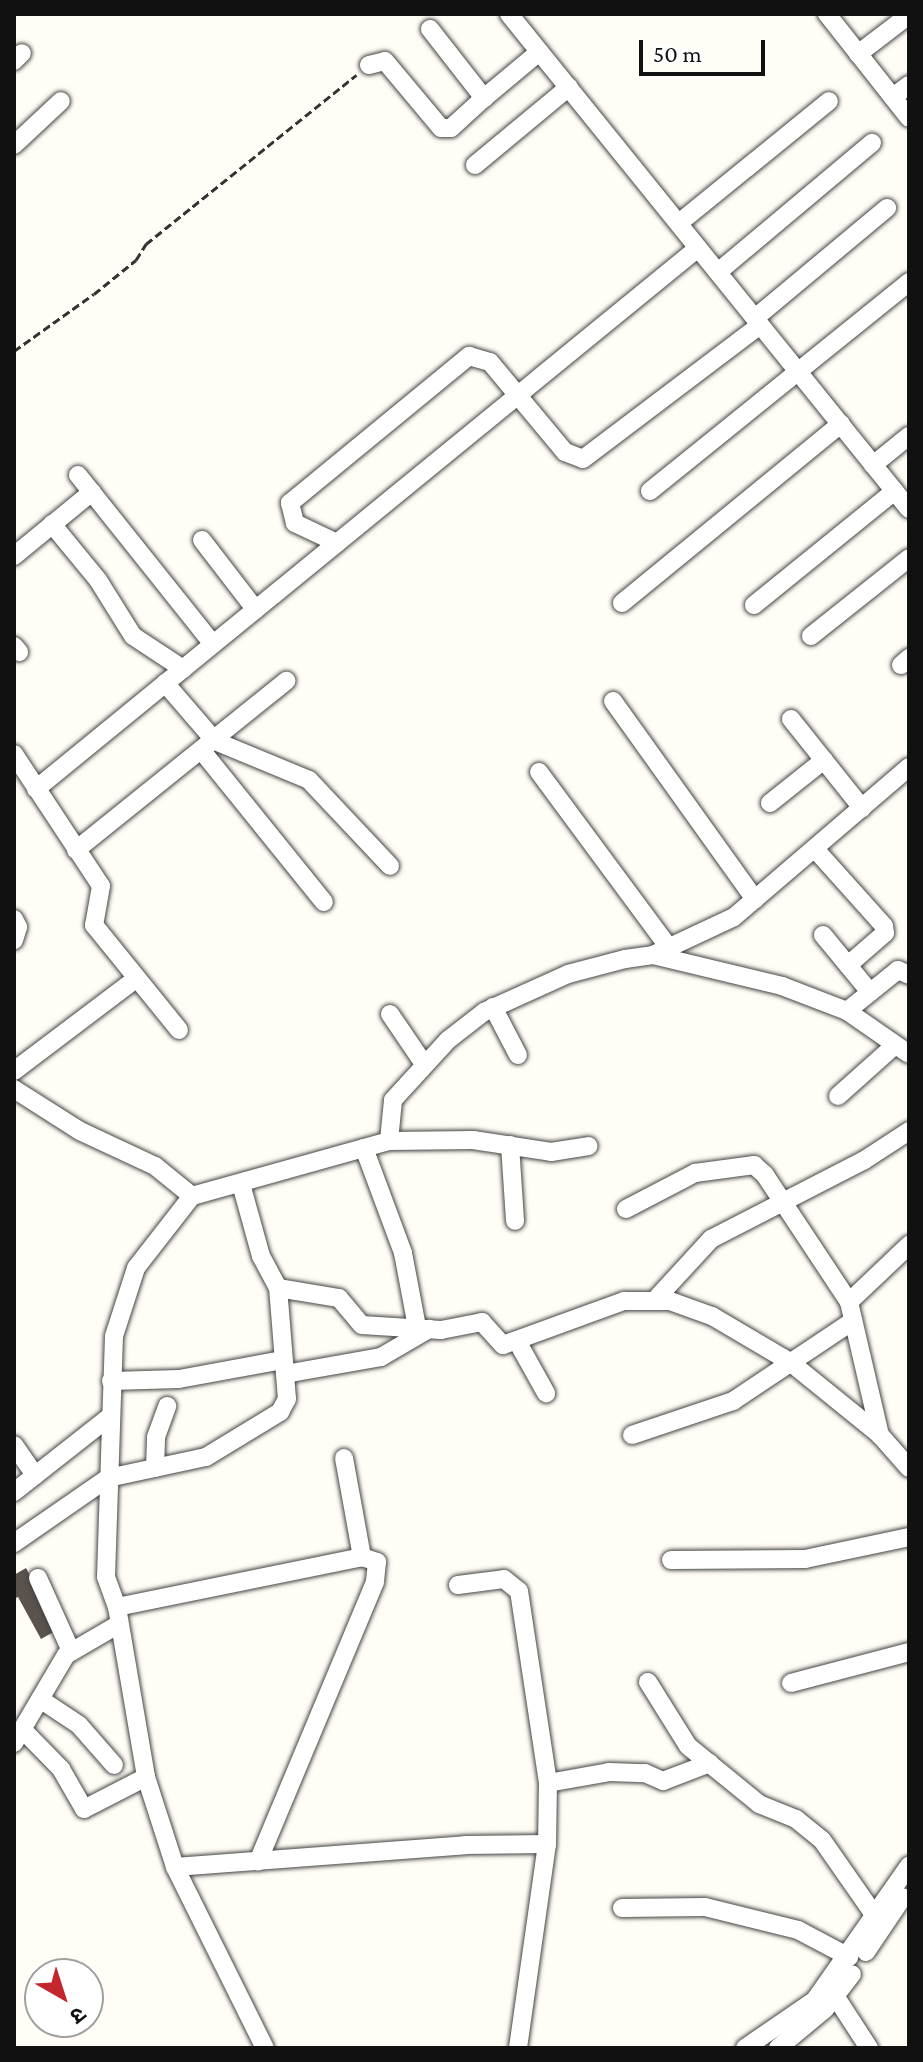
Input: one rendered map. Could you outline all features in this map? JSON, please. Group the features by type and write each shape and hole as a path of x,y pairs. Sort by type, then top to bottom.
{"street":[{"path":"509,14 909,509"},
{"path":"827,14 909,118"},
{"path":"858,54 909,15"},
{"path":"430,29 484,98"},
{"path":"369,65 385,61 441,128 451,128 539,52"},
{"path":"893,97 909,85"},
{"path":"475,165 569,87"},
{"path":"14,145 61,101"},
{"path":"679,223 829,101"},
{"path":"718,272 872,143"},
{"path":"337,543 295,523 290,503 469,356 490,362 565,452 583,459 757,321 887,208"},
{"path":"36,789 698,248"},
{"path":"650,491 909,282"},
{"path":"622,603 841,424"},
{"path":"873,465 909,436"},
{"path":"78,475 213,644"},
{"path":"754,605 895,491"},
{"path":"14,556 92,492"},
{"path":"52,524 98,580 133,636 183,669"},
{"path":"202,540 256,610"},
{"path":"811,636 909,558"},
{"path":"76,850 286,681"},
{"path":"165,683 324,902"},
{"path":"613,701 755,899"},
{"path":"791,719 862,808"},
{"path":"208,746 309,780 390,866"},
{"path":"14,754 104,893 92,920 179,1030"},
{"path":"770,803 824,760"},
{"path":"389,1141 393,1100 424,1064 493,1007 582,970 661,952 717,927 815,849 909,767"},
{"path":"539,772 661,952 782,986 847,1011 902,1050 838,1096"},
{"path":"815,849 884,926 885,933 848,965"},
{"path":"14,919 18,927 14,940"},
{"path":"823,935 870,992"},
{"path":"847,1011 898,970 909,975"},
{"path":"14,1071 137,978"},
{"path":"493,1007 518,1055"},
{"path":"390,1014 424,1064"},
{"path":"14,1089 80,1131 155,1166 192,1196"},
{"path":"655,1300 702,1246 909,1131"},
{"path":"265,2048 237,2000 175,1867 146,1777 104,1549 114,1336 136,1268 192,1196 389,1141 473,1140 551,1152 589,1146"},
{"path":"510,1145 515,1221"},
{"path":"364,1148 403,1253 423,1328"},
{"path":"626,1209 671,1181 754,1165 783,1202 849,1302 880,1435"},
{"path":"14,1543 108,1478 217,1453 280,1412 287,1399 278,1288 261,1256 241,1184"},
{"path":"849,1302 909,1245"},
{"path":"278,1288 339,1298 362,1325 423,1328 482,1322 496,1342 517,1341 624,1301 655,1300 712,1316 790,1362 880,1435 909,1468"},
{"path":"632,1435 718,1409 853,1321"},
{"path":"111,1381 179,1379 381,1357 423,1328"},
{"path":"517,1341 546,1393"},
{"path":"155,1468 156,1437 167,1406"},
{"path":"14,1492 108,1418"},
{"path":"14,1445 35,1475"},
{"path":"344,1458 362,1557"},
{"path":"671,1560 805,1559 909,1537"},
{"path":"146,1777 84,1809 61,1769 18,1736 71,1651 118,1616 372,1557 379,1570 258,1862"},
{"path":"38,1578 71,1651"},
{"path":"458,1585 504,1579 519,1591 548,1783 547,1844 518,2048"},
{"path":"791,1683 909,1652"},
{"path":"648,1682 688,1746 759,1804 796,1819 822,1840 875,1916"},
{"path":"40,1699 79,1725 114,1765"},
{"path":"548,1783 609,1772 645,1773 663,1781 710,1763"},
{"path":"175,1867 465,1845 547,1844"},
{"path":"778,2048 832,1991 901,1898 909,1866"},
{"path":"745,2048 832,1991 875,1916 901,1898"},
{"path":"622,1908 705,1907 798,1930 849,1957"},
{"path":"832,1991 869,2048"}],"path":[{"path":"14,351 94,294 136,260 146,244 369,65"}],"building":[{"path":"26,1568 59,1629 41,1639 18,1597 14,1599 14,1575"}]}
